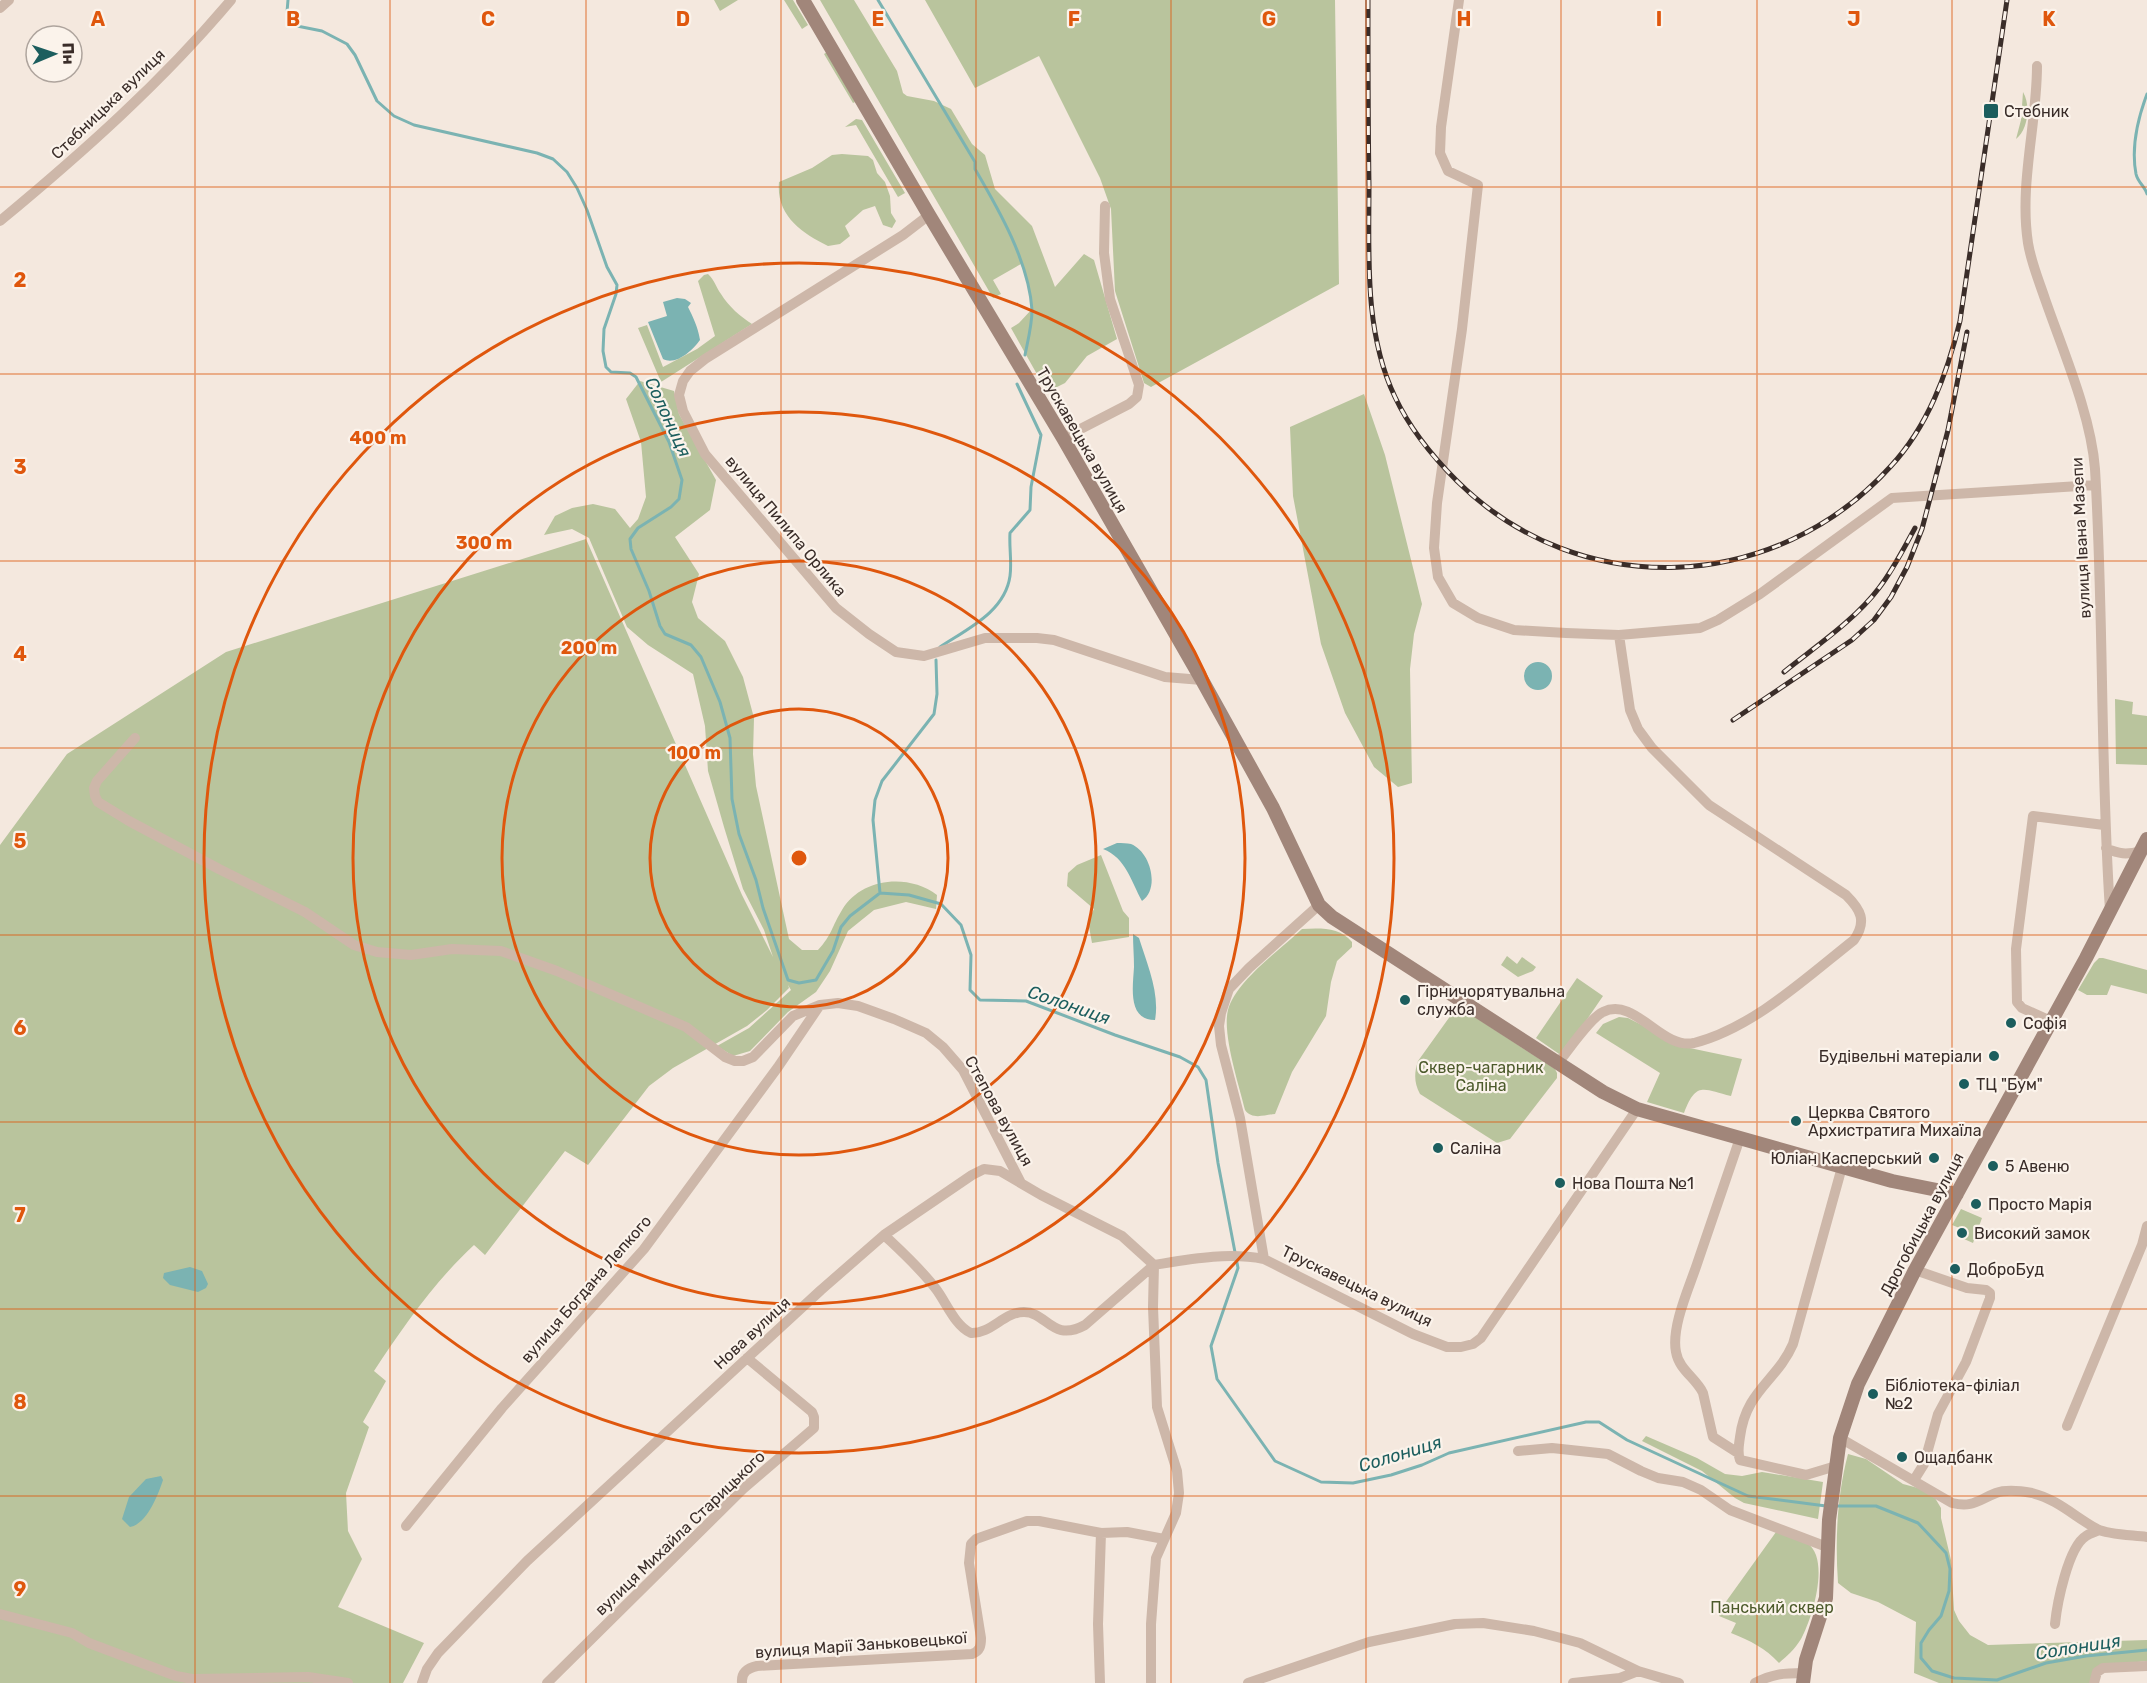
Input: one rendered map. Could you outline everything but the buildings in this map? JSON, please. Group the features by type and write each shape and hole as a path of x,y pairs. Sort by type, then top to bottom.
{"street":[{"path":"0,8 9,0"},
{"name":"Стебницька вулиця","path":"0,222 150,88 231,0"},
{"name":"Трускавецька вулиця","path":"803,0 928,215 1063,438 1202,680 1273,808 1319,905 1332,917 1557,1063 1603,1092 1637,1109 1842,1167 1957,1194"},
{"path":"1460,0 1441,127 1440,153 1448,171 1478,185 1462,329 1437,503 1434,548 1438,577 1453,603 1478,618 1514,630 1619,635 1700,628 1718,620 1786,576 1892,498 2095,485"},
{"name":"вулиця Івана Мазепи","path":"2037,66 2027,199 2028,242 2082,408 2091,441 2095,468 2102,670 2104,825 2110,910"},
{"path":"1063,438 1129,404 1137,397 1139,385 1110,299 1104,253 1105,206"},
{"name":"вулиця Пилипа Орлика","path":"928,215 903,235 705,359 690,371 683,381 679,395 680,401 682,411 705,454 836,608 896,652 924,656 985,638 1037,638 1054,640 1165,677 1202,680"},
{"path":"1557,1063 1595,1017 1604,1011 1628,1011 1674,1041 1685,1044 1731,1030 1782,997 1854,940 1859,933 1862,919 1859,909 1846,895 1709,805 1652,748 1638,729 1630,710 1619,635"},
{"path":"135,738 97,781 94,788 98,802 219,869 305,912 339,937 359,948 411,955 452,949 501,951 557,971 686,1027 725,1057 735,1061 753,1057 793,1016 820,1005"},
{"path":"2050,1021 2022,1008 2017,1002 2016,949 2033,816 2104,825"},
{"path":"2106,848 2127,855 2144,845"},
{"name":"Дрогобицька вулиця","path":"1803,1678 1826,1598 1829,1520 1840,1438 1858,1384 1915,1270 2144,845"},
{"name":"Трускавецька вулиця","path":"1319,905 1229,989 1221,1013 1219,1026 1221,1045 1240,1118 1264,1259 1413,1334 1447,1347 1473,1344 1481,1338 1637,1109"},
{"name":"Степова вулиця","path":"820,1005 838,1003 858,1006 926,1033 943,1047 963,1070 1021,1183"},
{"name":"вулиця Богдана Лепкого","path":"406,1526 502,1408 644,1249 778,1067 820,1005"},
{"path":"1738,1453 1717,1441 1711,1434 1700,1387 1679,1363 1675,1351 1677,1331 1685,1300 1740,1138"},
{"path":"1836,1466 1806,1474 1740,1460 1738,1453 1741,1425 1750,1401 1786,1357 1792,1344 1842,1167"},
{"name":"Нова вулиця","path":"422,1683 427,1669 438,1653 527,1561 884,1235 972,1175 984,1169 1000,1171 1122,1236 1154,1265"},
{"path":"2067,1426 2142,1245 2147,1226"},
{"path":"884,1235 930,1281 961,1325 971,1333 987,1330 1021,1312 1036,1314 1050,1327 1062,1330 1077,1329 1085,1325 1154,1265 1214,1256 1245,1255 1264,1259"},
{"path":"1151,1683 1151,1624 1156,1558 1176,1513 1179,1493 1177,1471 1157,1407 1152,1307 1154,1265"},
{"path":"1914,1480 1924,1464 1943,1403 1966,1362 1990,1298 1990,1293 1986,1290 1967,1288 1915,1270"},
{"name":"вулиця Михайла Старицького","path":"548,1683 743,1489 814,1428 812,1412 747,1358"},
{"path":"1840,1438 1952,1503 1963,1506 1973,1504 1996,1493 2008,1491 2034,1494 2060,1505 2099,1530 2147,1537"},
{"path":"1518,1451 1552,1448 1608,1454 1658,1478 1683,1482 1701,1490 1730,1510 1827,1546"},
{"name":"вулиця Марії Заньковецької","path":"742,1683 744,1673 748,1668 758,1666 977,1652 981,1646 981,1638 969,1563 971,1544 976,1539 1027,1521 1039,1521 1101,1533"},
{"path":"2055,1624 2067,1568 2084,1536 2099,1530"},
{"path":"1100,1683 1098,1624 1101,1533 1127,1532 1164,1539"},
{"path":"0,1614 72,1633 89,1643 176,1676 192,1679 308,1677 348,1683"},
{"path":"1248,1683 1369,1642 1455,1624 1483,1623 1534,1631 1580,1643 1638,1671 1679,1683"},
{"path":"2094,1683 2097,1672 2103,1668 2147,1666"},
{"path":"1573,1683 1620,1678 1638,1671"},
{"path":"1755,1683 1768,1676 1782,1673 1803,1678"}],"green space":[{"path":"714,0 738,0 720,11"},
{"path":"784,0 793,0 808,25 802,29"},
{"path":"820,0 854,0 897,71 903,93 907,96 934,101 951,109 972,144 985,155 995,189 1032,226 1055,287 1084,254 1094,260 1117,339 1087,356 1065,383 1047,392 1011,328 1032,309 1021,264 993,280 1001,294 993,298"},
{"path":"925,0 1335,0 1339,284 1151,387 1144,383 1115,291 1111,209 1100,178 1039,56 975,88"},
{"path":"827,52 855,102 853,103 824,54"},
{"path":"2023,92 2027,104 2026,124 2016,139 2021,120"},
{"path":"856,119 862,120 905,193 898,197 856,125 845,127"},
{"path":"832,155 868,156 873,160 877,173 885,182 890,196 891,213 896,221 892,228 883,225 875,206 863,210 845,226 850,236 840,244 828,246 792,222 782,204 779,182 812,168"},
{"path":"708,274 728,303 752,324 661,382 638,328 647,325 663,367 697,349 715,336 698,281"},
{"path":"640,381 674,391 679,414 716,480 710,510 675,537 699,574 692,602 698,618 725,641 743,677 754,718 753,754 756,786 789,939 802,950 818,950 850,899 873,885 886,882 913,884 925,888 937,895 936,909 906,902 874,910 848,931 830,971 816,992 788,1012 750,1051 733,1056 717,1046 749,1028 791,990 788,985 789,988 767,1010 747,1026 673,1068 649,1086 588,1165 565,1151 485,1255 474,1245 433,1289 396,1338 374,1371 386,1381 363,1422 369,1427 346,1493 348,1531 362,1559 338,1607 424,1643 403,1683 0,1683 0,845 67,754 226,652 586,539 742,895 773,957 764,930 743,889 708,771 705,726 693,674 648,645 627,627 589,538 572,529 544,535 555,516 572,508 593,504 615,509 630,528 638,519 646,497 641,442 626,399"},
{"path":"1364,394 1385,455 1422,604 1414,634 1410,669 1412,783 1398,787 1374,767 1345,713 1321,644 1293,496 1290,427"},
{"path":"2115,699 2133,702 2132,714 2147,716 2147,765 2116,764"},
{"path":"1101,855 1123,911 1129,918 1129,937 1092,943 1088,921 1094,909 1067,886 1068,873 1077,865"},
{"path":"1302,929 1323,929 1342,933 1352,942 1352,947 1337,961 1326,1016 1292,1072 1275,1114 1251,1115 1245,1110 1232,1060 1227,1032 1228,1010 1249,977"},
{"path":"1507,956 1517,964 1522,957 1536,967 1533,971 1518,977 1501,965"},
{"path":"2099,958 2147,970 2147,994 2111,985 2107,995 2087,995 2078,990"},
{"path":"1577,978 1603,996 1562,1056 1536,1038"},
{"name":"Сквер-чагарник Саліна","path":"1456,1008 1461,1008 1555,1069 1557,1073 1557,1078 1510,1139 1497,1143 1420,1094 1418,1090 1415,1078 1418,1061"},
{"path":"1619,1017 1628,1018 1685,1047 1742,1059 1731,1096 1702,1090 1692,1096 1684,1113 1647,1102 1660,1073 1596,1033 1603,1024"},
{"path":"1961,1209 1982,1218 1973,1243 1964,1239 1967,1231 1952,1225"},
{"path":"1646,1436 1697,1458 1725,1474 1742,1476 1762,1472 1823,1482 1818,1519 1744,1503 1702,1471 1642,1441"},
{"path":"1848,1454 1866,1459 1903,1484 1918,1488 1935,1498 1941,1508 1941,1518 1951,1560 1954,1610 1970,1635 1988,1645 2147,1640 2147,1661 2103,1666 2091,1683 1939,1683 1914,1673 1916,1622 1878,1602 1851,1593 1838,1583 1838,1518 1841,1486"},
{"name":"Панський сквер","path":"1776,1532 1807,1543 1814,1551 1819,1575 1814,1604 1801,1639 1779,1663 1757,1645 1731,1633 1736,1623 1719,1616 1725,1603"}],"water":[{"path":"677,298 691,303 688,307 697,326 700,340 684,356 668,361 663,359 648,322 667,316 663,302"},
{"path":"1538,662 1548,666 1552,676 1548,686 1538,690 1528,686 1524,676 1528,666"},
{"path":"1117,843 1131,844 1138,848 1148,862 1151,871 1151,888 1142,901 1123,864 1103,849"},
{"path":"1133,934 1139,938 1152,979 1156,999 1155,1020 1146,1019 1140,1014 1134,1001"},
{"path":"190,1267 202,1271 208,1284 206,1288 198,1292 170,1285 163,1278 164,1273"},
{"path":"161,1476 163,1480 147,1515 136,1525 130,1527 122,1519 129,1497 146,1479"}],"waterway":[{"name":"Солониця","path":"288,0 287,12 290,22 297,26 322,31 347,44 355,55 377,101 394,116 414,125 537,153 553,159 567,172 577,188 607,267 617,285 604,329 603,351 606,367 611,372 630,373 636,377 669,442 682,480 679,499 671,507 638,528 630,539 631,549 649,591 660,626 665,634 691,645 701,657 720,702 730,738 732,799 739,834 788,980 799,983 816,980 833,951 841,927 850,916 880,893 909,895 941,904 961,925 971,955 970,990 980,1000 1026,1001 1180,1057 1198,1067 1206,1080 1218,1163 1238,1268 1211,1346 1217,1379 1275,1461 1321,1482 1353,1483 1391,1475 1449,1453 1586,1422 1599,1422 1627,1440 1748,1496 1826,1506"},
{"path":"878,0 975,162 975,169 1003,219 1019,255 1030,292 1032,310 1025,355"},
{"path":"2147,94 2138,123 2134,154 2137,177 2147,194"},
{"path":"940,647 993,610 1007,589 1011,565 1010,533 1030,510 1031,487 1041,435 1017,384"},
{"path":"880,893 873,820 875,800 882,781 934,714 937,694 936,660"},
{"name":"Солониця","path":"1835,1506 1876,1506 1918,1523 1946,1553 1950,1569 1949,1591 1941,1616 1921,1643 1921,1658 1932,1671 1954,1678 1997,1680 2046,1663 2086,1656 2147,1650"}],"railway":[{"path":"1368,0 1370,293 1378,346 1385,372 1401,409 1422,442 1448,472 1506,521 1561,548 1618,564 1677,567 1736,559 1792,540 1844,508 1891,466 1926,417 1942,380 1960,321 2007,0"},
{"path":"1733,720 1852,640 1874,620 1891,597 1907,567 1922,529 1948,430 1967,332"},
{"path":"1784,672 1834,633 1869,600 1889,574 1915,528"}],"place":[{"name":"Стебник","path":"1991,111"},
{"name":"Гірничорятувальна служба","path":"1405,1000"},
{"name":"Софія","path":"2011,1023"},
{"name":"Будівельні матеріали","path":"1994,1056"},
{"name":"ТЦ \"Бум\"","path":"1964,1084"},
{"name":"Церква Святого Архистратига Михаїла","path":"1796,1121"},
{"name":"Саліна","path":"1438,1148"},
{"name":"Юліан Касперський","path":"1934,1158"},
{"name":"5 Авеню","path":"1993,1166"},
{"name":"Нова Пошта №1","path":"1560,1183"},
{"name":"Просто Марія","path":"1976,1204"},
{"name":"Високий замок","path":"1962,1233"},
{"name":"ДоброБуд","path":"1955,1269"},
{"name":"Бібліотека-філіал №2","path":"1873,1394"},
{"name":"Ощадбанк","path":"1902,1457"}]}
